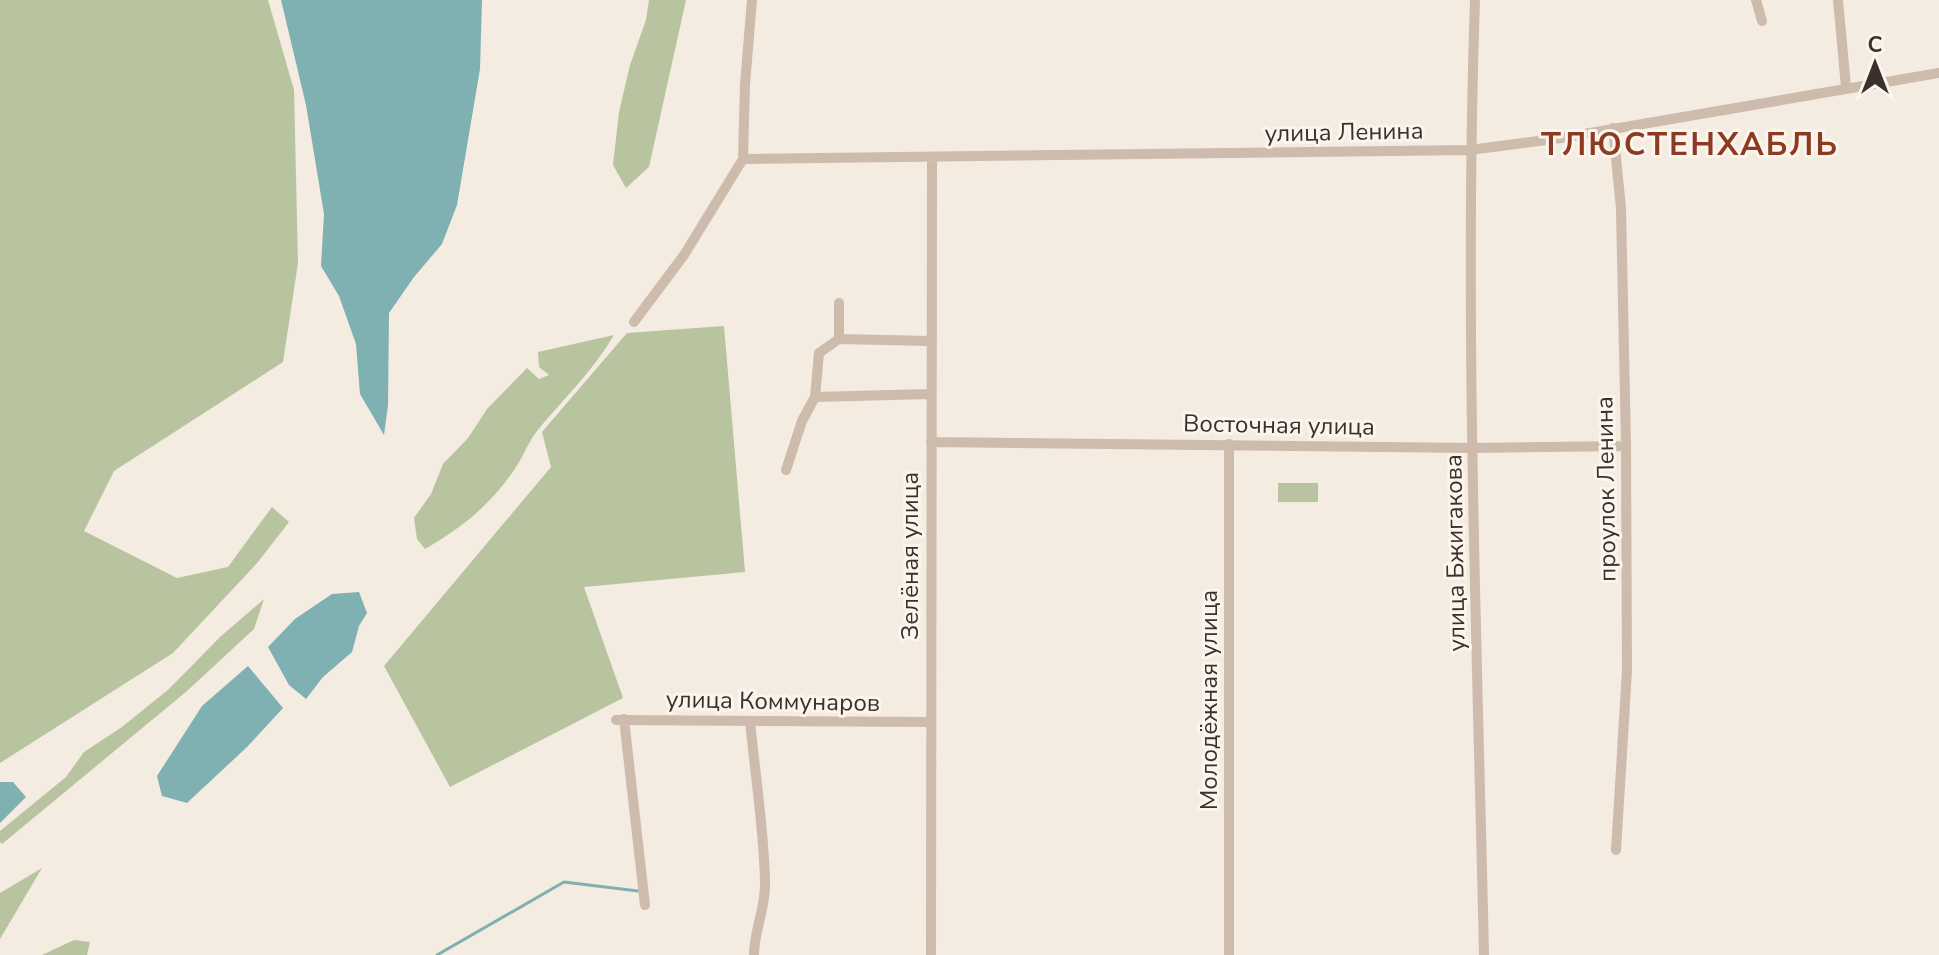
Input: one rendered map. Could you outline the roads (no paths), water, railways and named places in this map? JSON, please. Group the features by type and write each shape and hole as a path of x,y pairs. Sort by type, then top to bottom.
{"street":[{"path":"634,322 684,255 743,159 752,0"},
{"name":"улица Бжигакова","path":"1475,0 1470,150 1484,955"},
{"path":"1756,0 1762,21"},
{"path":"1838,0 1846,87"},
{"name":"улица Ленина","path":"743,159 1470,150 1939,73"},
{"name":"проулок Ленина","path":"1613,128 1621,208 1627,671 1616,850"},
{"name":"Зелёная улица","path":"931,955 932,158"},
{"path":"839,303 839,339"},
{"path":"786,470 802,421 815,397 819,353 839,339 930,341"},
{"path":"815,397 930,394"},
{"name":"Восточная улица","path":"931,442 1473,448 1626,446"},
{"name":"Молодёжная улица","path":"1229,444 1229,955"},
{"name":"улица Коммунаров","path":"645,905 620,720 930,722"},
{"path":"750,721 765,882 763,912 754,955"}],"water":[{"path":"281,0 482,0 480,69 457,205 442,244 389,313 388,405 384,435 360,394 356,344 339,296 321,266 324,214 306,105"},
{"path":"359,592 367,613 359,626 352,652 323,677 306,699 289,685 268,647 295,619 332,594"},
{"path":"248,666 283,708 187,803 162,796 157,776 202,706"},
{"path":"0,782 13,782 26,797 0,823"}],"waterway":[{"path":"437,955 564,882 638,891"}],"district":[{"name":"ТЛЮСТЕНХАБЛЬ","path":"1690,144"}]}
